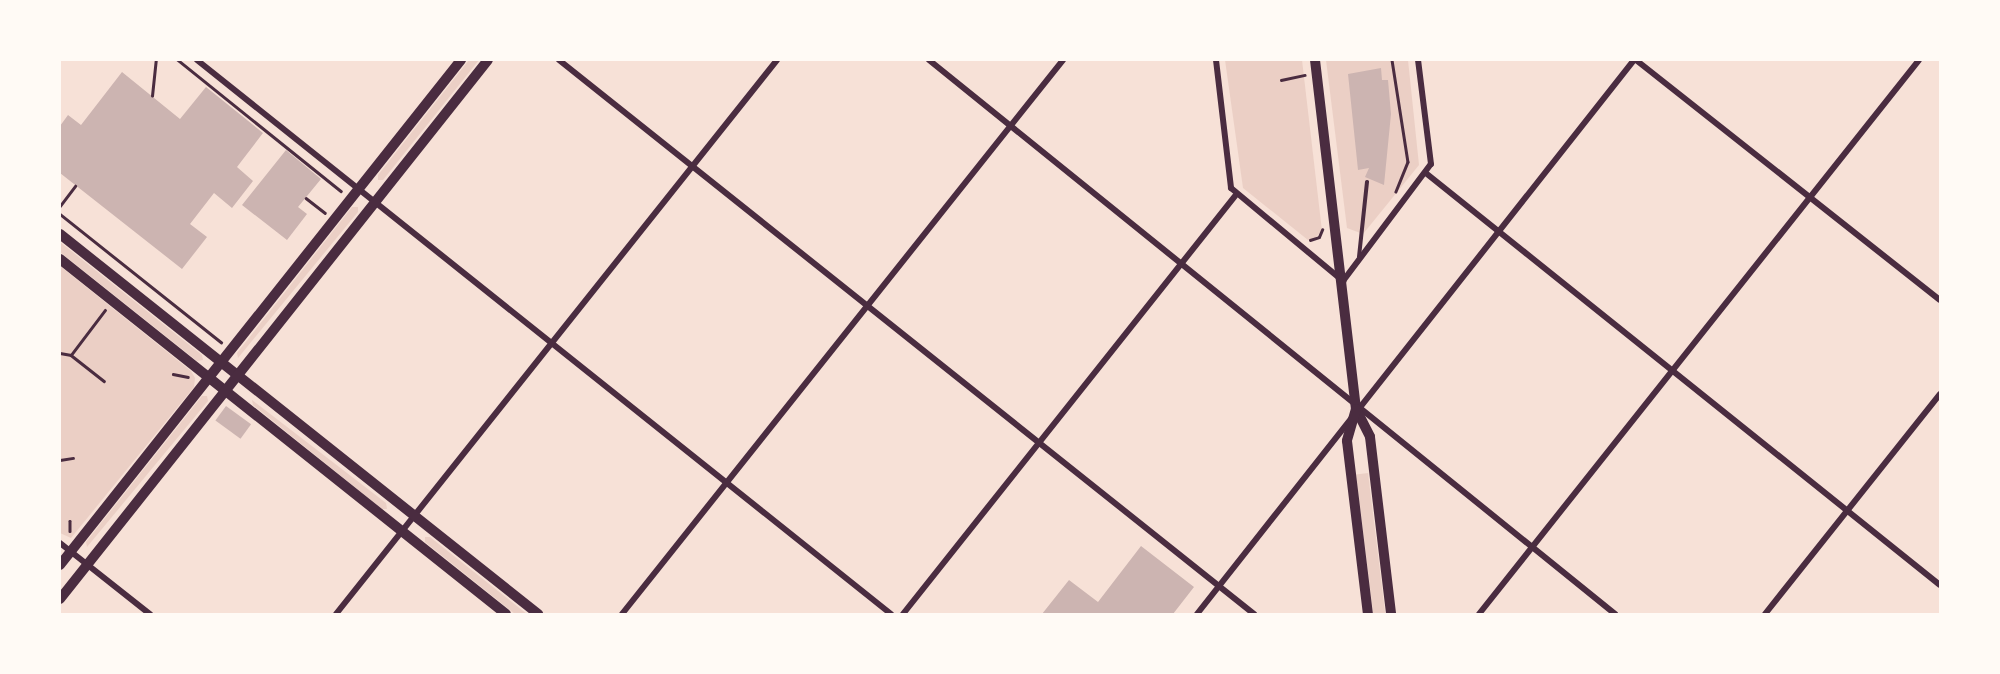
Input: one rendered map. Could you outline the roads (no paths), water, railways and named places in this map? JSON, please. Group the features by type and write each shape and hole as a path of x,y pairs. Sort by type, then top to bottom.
{"main road":[{"path":"60,565 221,363 330,217 358,190 461,60"},
{"path":"60,599 488,60"},
{"path":"1315,60 1356,409 1370,437 1391,614"},
{"path":"60,234 538,614"},
{"path":"60,259 506,614"},
{"path":"1356,409 1347,441 1368,614"}],"street":[{"path":"197,60 891,614"},
{"path":"559,60 1254,614"},
{"path":"336,614 778,60"},
{"path":"929,60 1183,262 1356,409 1615,614"},
{"path":"622,614 1063,60"},
{"path":"1216,60 1235,196 1343,281 1427,174 1431,164 1418,60"},
{"path":"1197,614 1356,409 1635,60 1941,300"},
{"path":"1479,614 1919,60"},
{"path":"1427,174 1941,585"},
{"path":"903,614 1235,196"},
{"path":"1765,614 1941,394"},
{"path":"62,540 87,565 150,614"}],"lane":[{"path":"1359,261 1367,182"}]}
